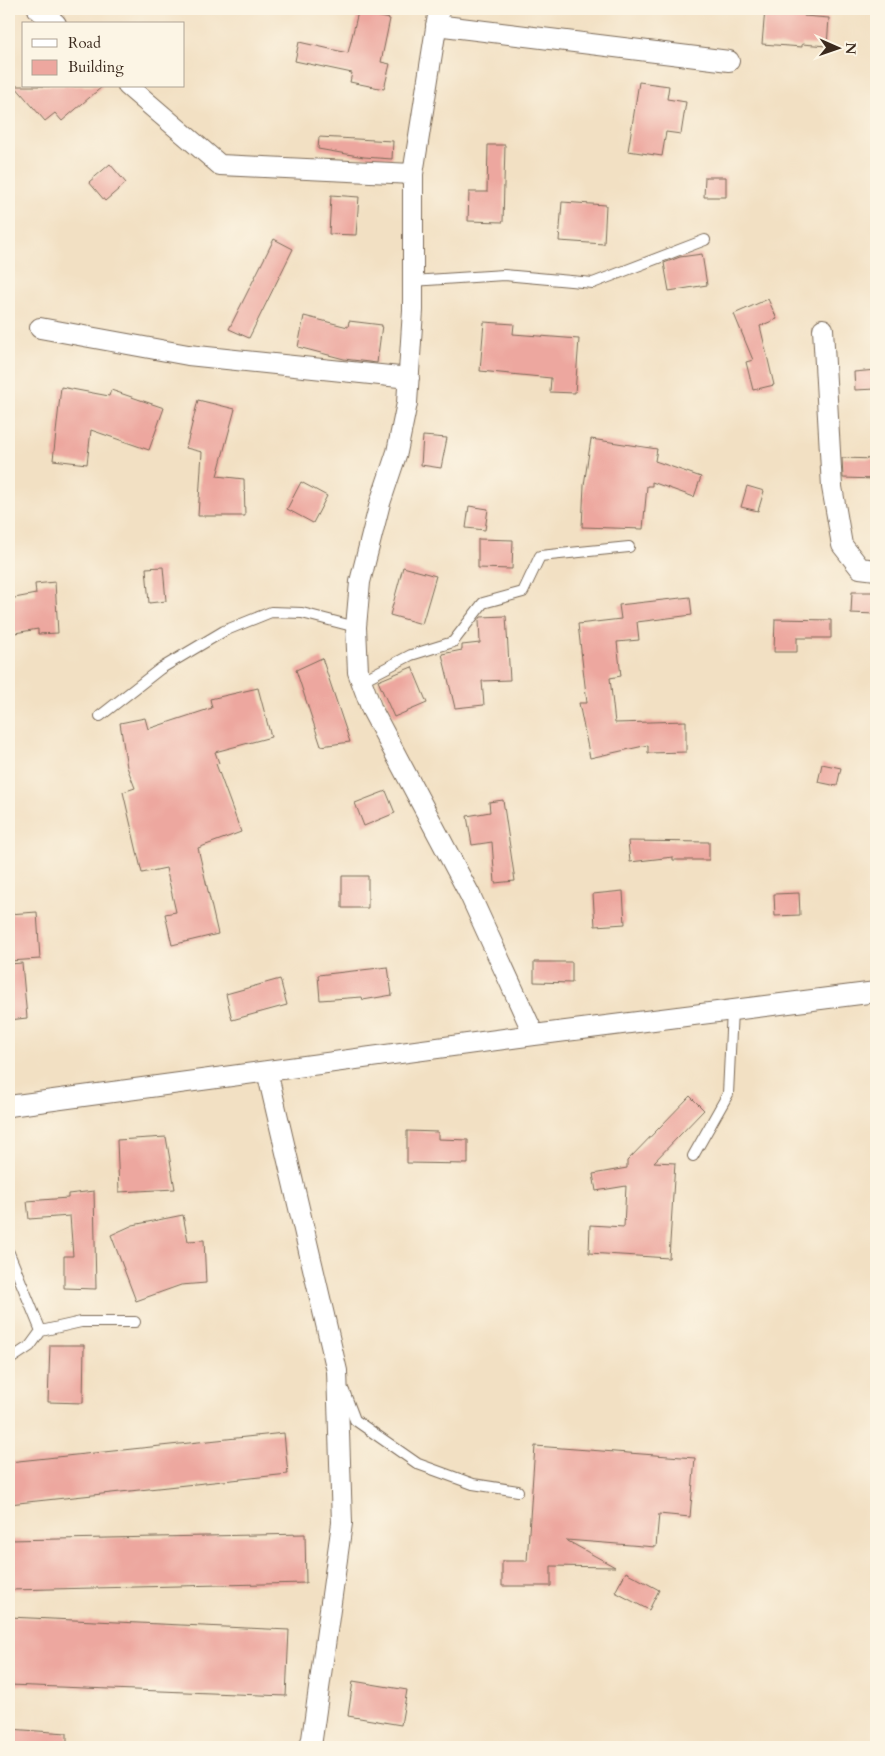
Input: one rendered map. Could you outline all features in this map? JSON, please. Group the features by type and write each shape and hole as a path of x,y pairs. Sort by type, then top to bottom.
{"street":[{"path":"38,9 54,22"},
{"path":"534,1034 470,895 372,710 358,672 356,627 360,582 380,503 397,452 407,403 413,320 413,174 437,17 729,61"},
{"path":"130,88 220,165 413,174"},
{"path":"40,328 188,355 409,378"},
{"path":"823,329 832,487 842,546 860,568 876,570"},
{"path":"9,1106 534,1034 876,992"},
{"path":"266,1071 337,1371 342,1523 312,1739 308,1747"}],"lane":[{"path":"412,282 504,275 593,283 705,240"},
{"path":"362,681 411,655 453,642 483,604 523,592 540,556 629,547"},
{"path":"100,716 160,669 216,636 271,612 302,614 356,627"},
{"path":"693,1156 728,1094 732,1010"},
{"path":"9,1253 41,1331"},
{"path":"9,1360 30,1346 41,1331 81,1322 135,1322"},
{"path":"337,1371 354,1420 384,1442 427,1467 473,1484 518,1491"}],"building":[{"path":"765,9 804,9 804,16 829,18 827,46 802,44 802,47 762,44"},
{"path":"358,12 390,19 381,62 390,64 384,89 350,82 352,73 295,61 299,42 348,53"},
{"path":"639,82 669,86 667,99 686,102 681,134 666,132 662,156 628,151"},
{"path":"15,86 22,86 22,88 101,88 62,121 55,113 45,121"},
{"path":"319,137 393,141 392,159 364,157 318,149"},
{"path":"488,145 505,145 503,222 468,221 469,192 487,192"},
{"path":"110,164 126,183 105,201 89,182"},
{"path":"705,177 726,177 726,197 704,197"},
{"path":"331,195 359,197 356,235 329,234"},
{"path":"562,202 606,205 604,244 559,241"},
{"path":"274,239 293,249 249,338 229,329"},
{"path":"702,254 707,285 669,291 664,263 680,257"},
{"path":"768,299 777,319 760,326 774,385 753,390 746,362 753,360 734,314"},
{"path":"304,316 348,327 349,321 382,325 377,363 344,359 298,347"},
{"path":"484,322 514,324 513,334 579,339 575,393 550,392 551,378 480,371"},
{"path":"876,370 876,389 855,390 854,372"},
{"path":"61,387 109,396 111,390 164,408 149,450 91,430 87,464 53,460"},
{"path":"198,400 235,409 217,476 244,479 245,516 198,516 202,452 186,448"},
{"path":"423,436 447,438 441,468 421,465"},
{"path":"591,439 657,449 655,461 701,477 694,497 652,482 652,486 647,486 643,529 582,527 584,485"},
{"path":"842,458 876,459 876,479 843,478"},
{"path":"301,482 327,496 313,523 287,509"},
{"path":"747,486 764,491 758,511 741,507"},
{"path":"469,506 488,509 485,530 466,528"},
{"path":"478,539 513,540 512,569 478,568"},
{"path":"163,567 166,601 149,603 146,568"},
{"path":"403,567 436,576 422,624 390,615"},
{"path":"55,582 58,633 38,634 38,629 9,634 9,599 36,594 35,584"},
{"path":"852,592 876,592 876,614 851,613"},
{"path":"690,597 692,615 637,622 639,640 617,642 621,676 610,678 615,723 686,721 686,752 648,753 648,745 590,758 579,703 587,703 578,624 621,619 619,605"},
{"path":"506,616 510,680 482,681 484,705 455,708 442,654 462,650 462,645 480,643 479,620 481,617"},
{"path":"775,619 831,620 831,638 797,638 797,652 774,652"},
{"path":"322,658 350,742 321,746 296,670"},
{"path":"412,667 427,703 394,717 378,681"},
{"path":"258,688 271,737 215,752 219,763 216,764 241,832 198,848 218,934 172,945 165,914 176,912 166,868 142,873 123,792 135,788 127,767 120,723 145,718 148,729 212,708 210,699"},
{"path":"822,764 841,768 837,786 818,782"},
{"path":"386,791 395,813 364,826 355,803"},
{"path":"503,800 515,881 495,883 492,842 472,845 467,816 490,812 489,802"},
{"path":"628,841 709,842 709,860 673,860 673,857 630,862"},
{"path":"342,876 368,876 368,908 342,908"},
{"path":"623,891 625,924 595,926 593,894"},
{"path":"799,893 800,915 775,916 774,894"},
{"path":"37,912 40,959 10,961 9,914"},
{"path":"534,962 572,962 572,983 534,982"},
{"path":"22,963 27,1018 9,1020 9,964"},
{"path":"388,967 392,995 363,1000 362,997 320,1000 318,975"},
{"path":"280,979 287,1005 232,1020 226,994"},
{"path":"690,1096 704,1110 654,1162 675,1163 669,1258 589,1253 590,1225 624,1227 626,1186 596,1191 593,1174 627,1168 627,1161"},
{"path":"407,1131 438,1132 438,1139 468,1140 468,1164 407,1163"},
{"path":"166,1137 175,1189 119,1192 117,1140"},
{"path":"94,1191 96,1289 64,1288 64,1256 73,1256 70,1216 29,1219 27,1201 68,1198 68,1194"},
{"path":"183,1215 188,1241 204,1240 206,1283 181,1285 136,1301 111,1235 133,1225"},
{"path":"50,1345 84,1345 83,1403 48,1402"},
{"path":"284,1433 288,1474 9,1504 9,1462"},
{"path":"535,1446 695,1458 690,1517 659,1514 656,1547 566,1540 615,1567 551,1566 551,1586 502,1586 502,1561 527,1561"},
{"path":"305,1534 306,1583 9,1590 9,1540"},
{"path":"626,1572 659,1590 649,1610 615,1592"},
{"path":"9,1617 289,1630 286,1696 9,1685"},
{"path":"353,1681 407,1690 401,1725 348,1716"},
{"path":"9,1729 67,1733 67,1747 9,1747"}]}
